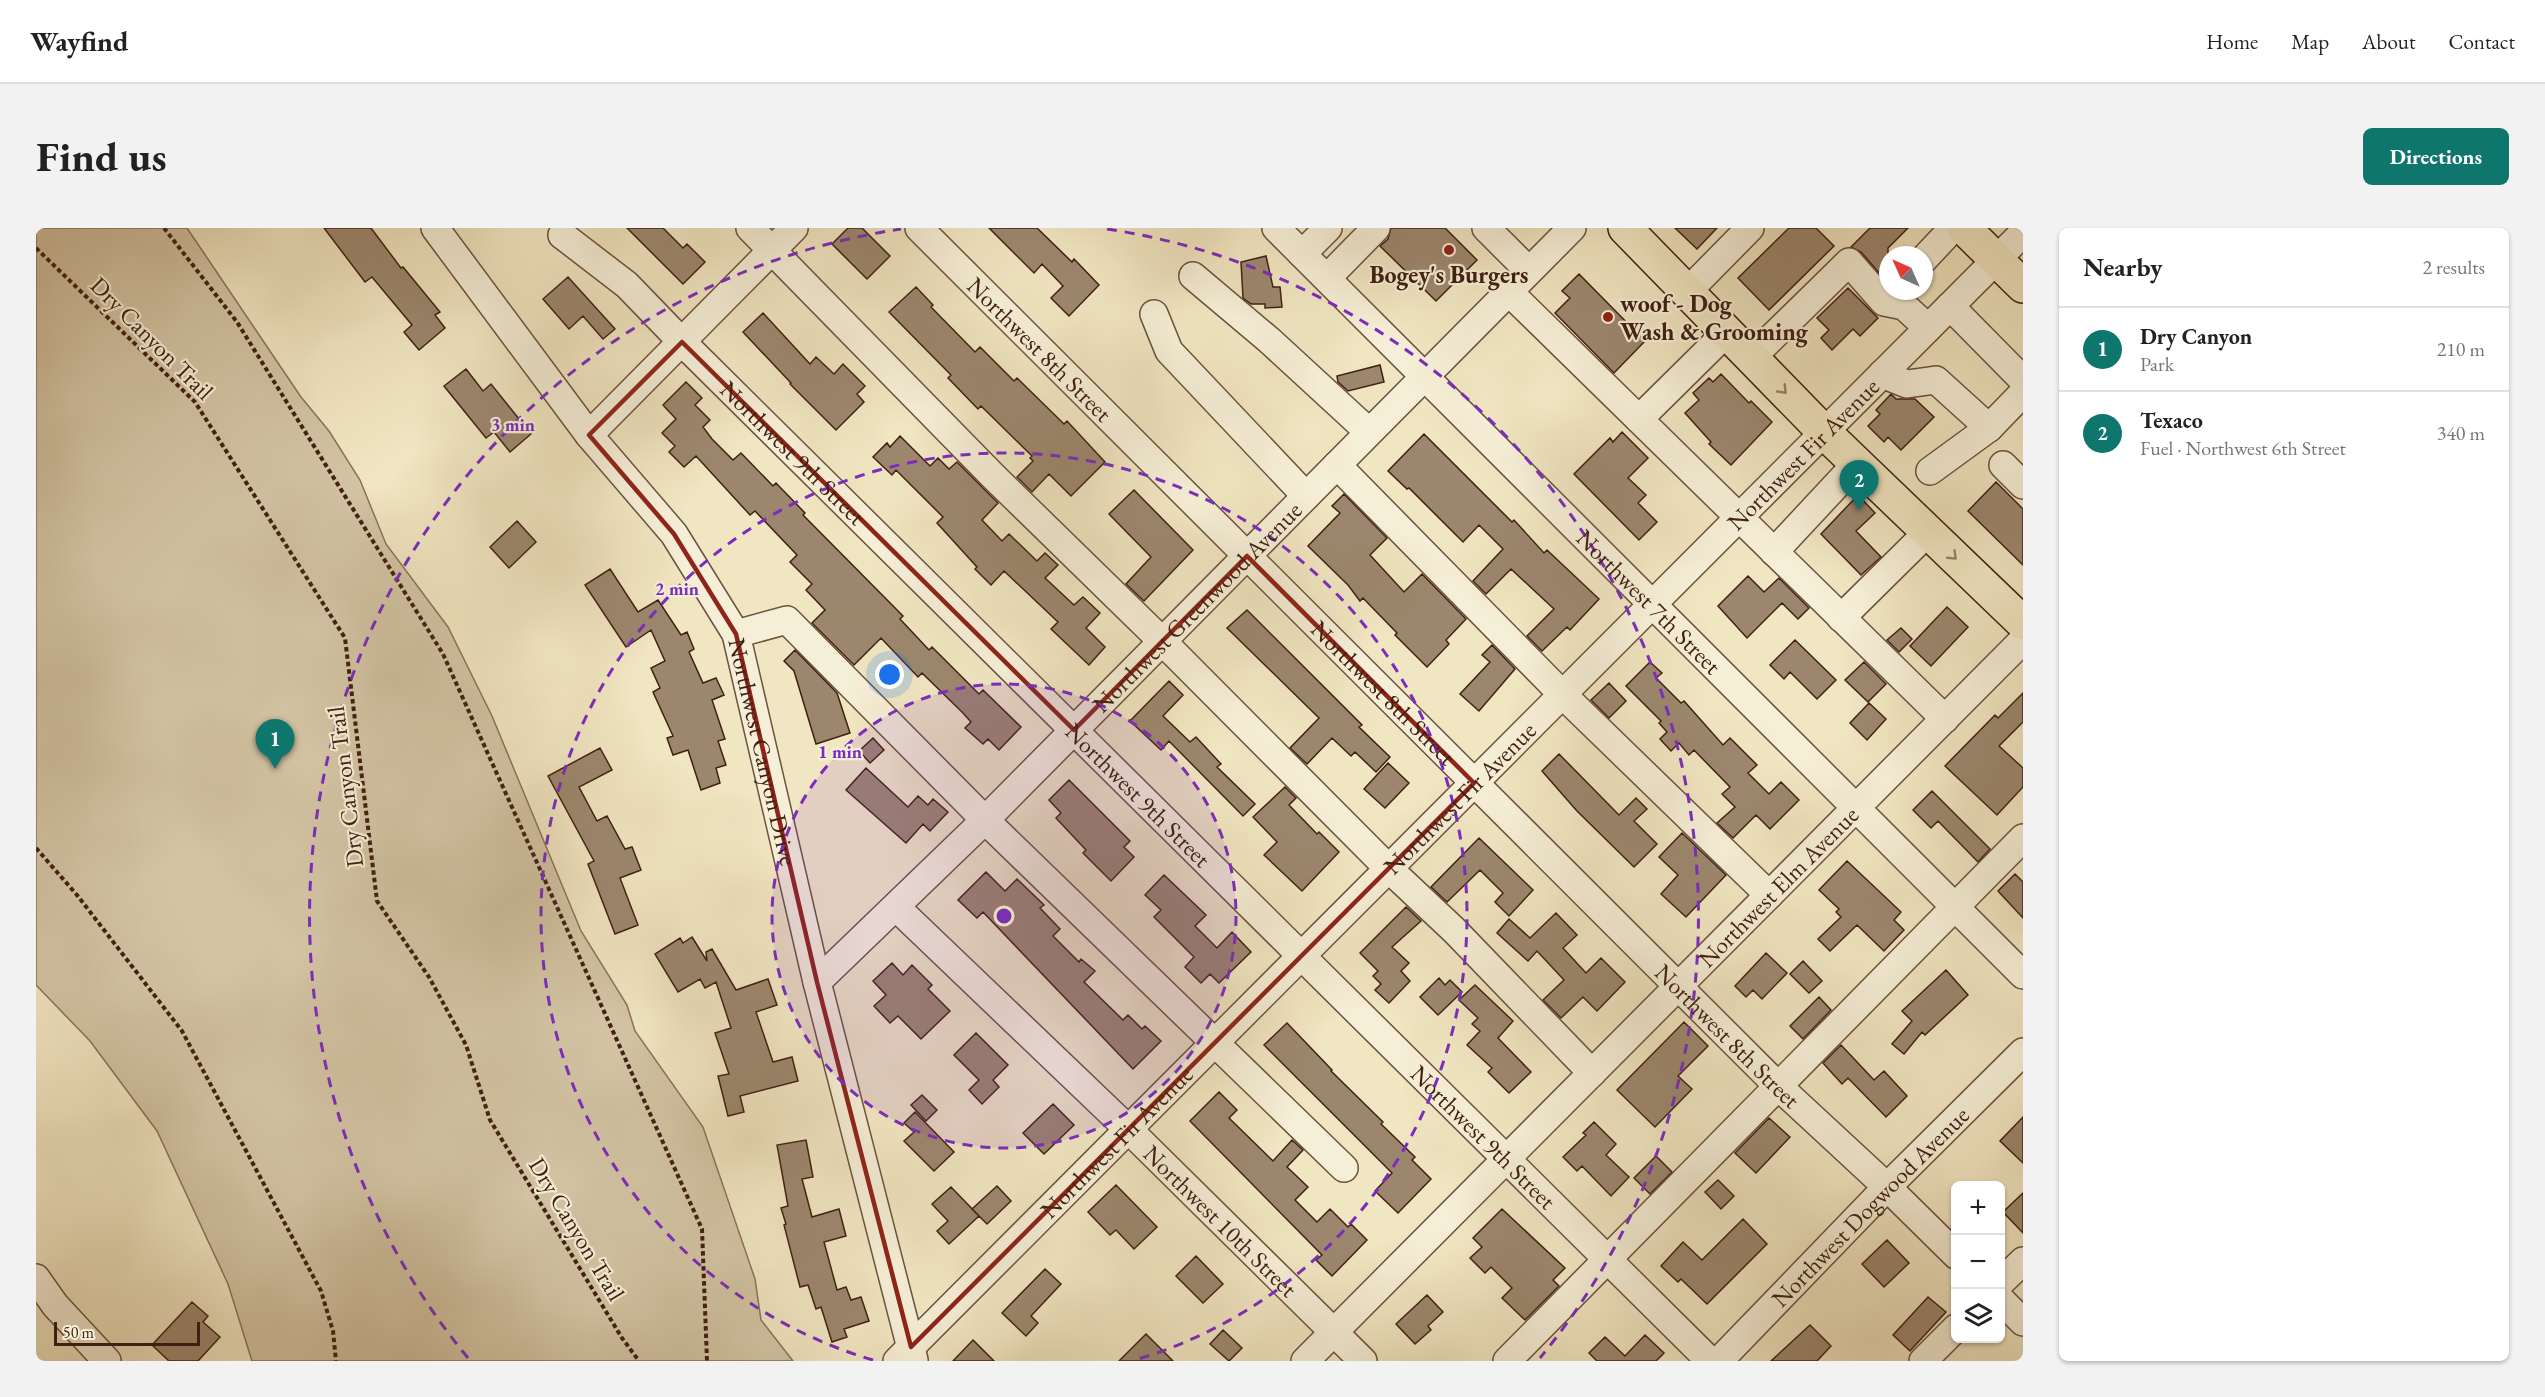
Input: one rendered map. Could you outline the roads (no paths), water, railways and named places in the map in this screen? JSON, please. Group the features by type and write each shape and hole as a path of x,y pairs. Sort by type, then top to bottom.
{"main road":[{"path":"1625,228 1824,432 2023,623"},
{"path":"1964,228 2023,286"}],"street":[{"name":"Northwest Canyon Drive","path":"435,228 589,435 674,534 736,634 907,1356"},
{"path":"750,228 994,477 1455,932 1592,1073"},
{"path":"589,435 794,228"},
{"name":"Northwest 8th Street","path":"919,228 1678,987 1778,1086 1951,1250"},
{"name":"Northwest 7th Street","path":"1276,228 2023,975"},
{"path":"1302,254 1328,228"},
{"path":"1327,278 1376,228"},
{"path":"1486,228 1529,272"},
{"name":"Northwest Greenwood Avenue","path":"817,982 897,908 1572,228"},
{"path":"1687,292 1750,228"},
{"path":"1933,249 1953,228"},
{"name":"Northwest Fir Avenue","path":"907,1356 1127,1128 2023,233"},
{"name":"Northwest 9th Street","path":"562,235 627,285 1710,1361"},
{"path":"1752,357 1849,262 1879,288"},
{"path":"1193,276 1269,340 1369,432"},
{"path":"1509,292 1945,719"},
{"path":"1895,300 1928,328"},
{"path":"1950,306 2023,381"},
{"path":"1154,314 1169,351 1306,496"},
{"path":"1639,419 1727,332"},
{"path":"1882,374 1907,384 1936,380 1989,428"},
{"path":"1930,471 1989,428 2023,393"},
{"path":"1774,552 1857,463"},
{"path":"1337,465 1562,694 1769,895"},
{"path":"2003,465 2023,485"},
{"path":"1841,618 1928,532"},
{"path":"736,634 787,620 985,820 1344,1168"},
{"name":"Northwest Elm Avenue","path":"1305,1361 2023,640"},
{"path":"1507,1361 2023,838"},
{"name":"Northwest 10th Street","path":"897,908 1127,1128 1363,1361"},
{"name":"Northwest Dogwood Avenue","path":"1719,1361 1887,1187 2023,1052"},
{"path":"2005,1279 2023,1261"},
{"path":"36,1278 55,1305 107,1361"},
{"path":"2005,1303 2023,1322"},
{"path":"1923,1361 1951,1333"}],"place":[{"name":"Bogey's Burgers","path":"1449,250"},
{"name":"woof - Dog Wash & Grooming","path":"1608,317"},
{"name":"Texaco","path":"1859,510"},
{"name":"Dry Canyon","path":"275,769"}]}
